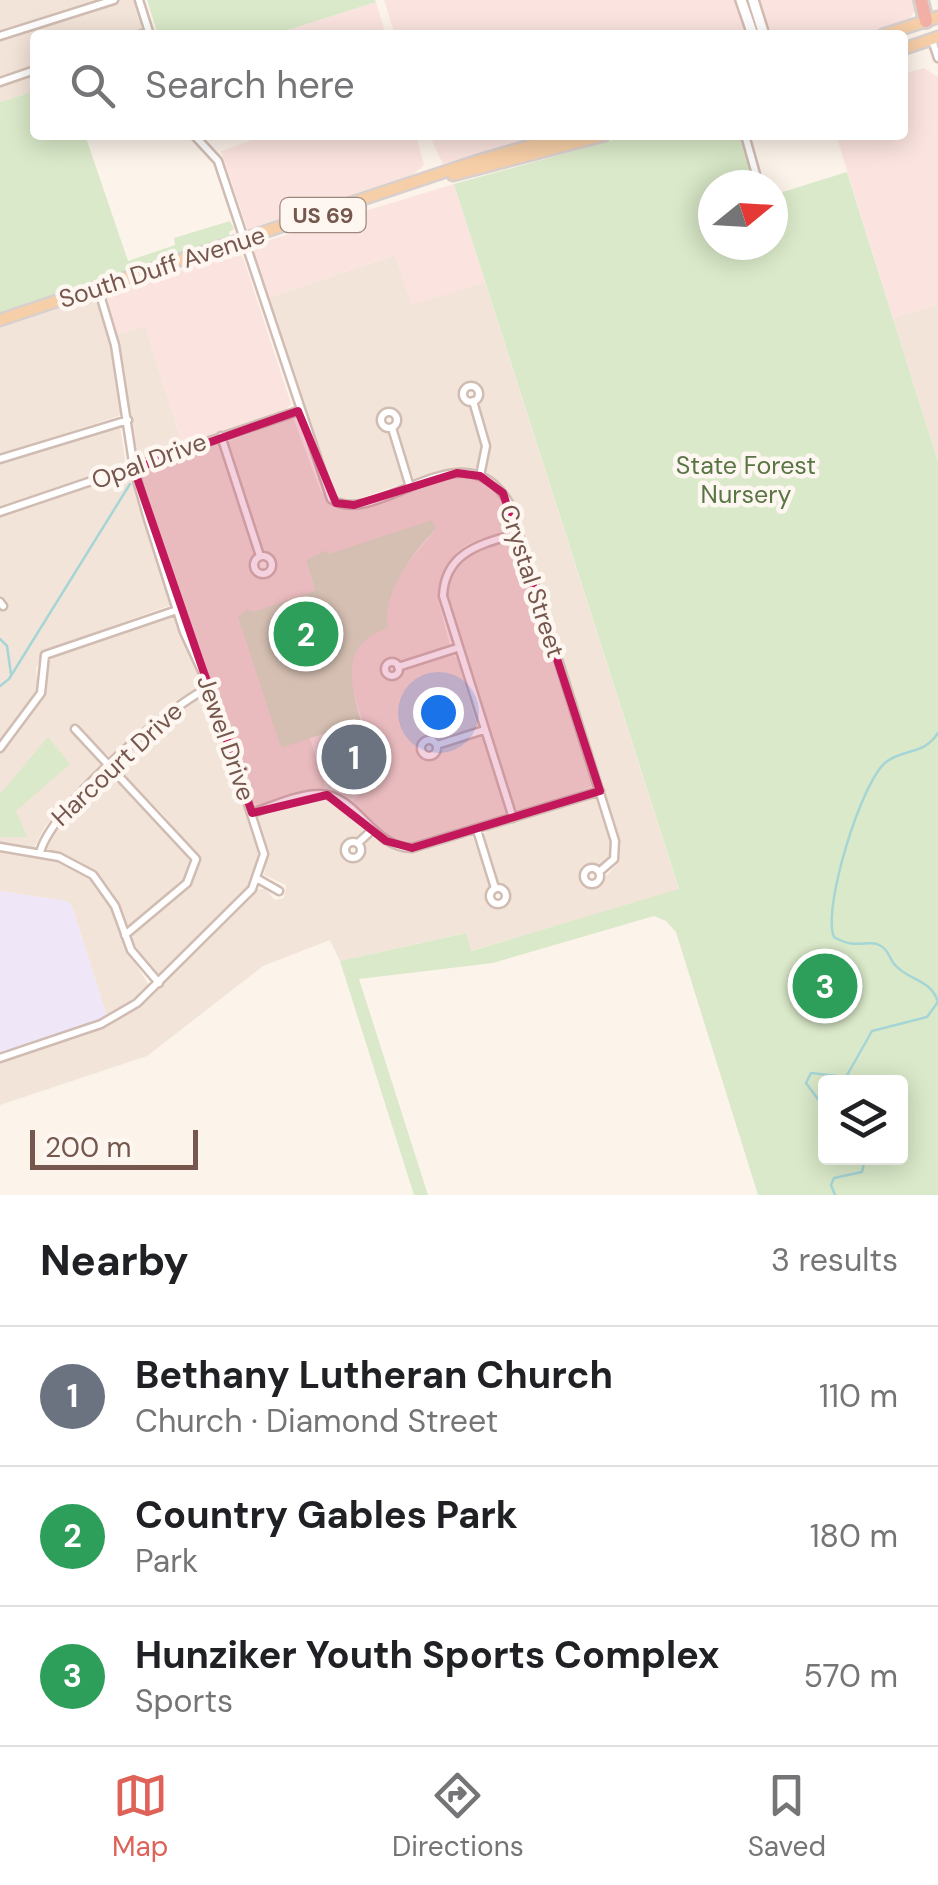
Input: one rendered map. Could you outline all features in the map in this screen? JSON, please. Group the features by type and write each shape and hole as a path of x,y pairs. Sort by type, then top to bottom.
{"highway":[{"path":"922,0 932,19"}],"main road":[{"path":"741,0 751,30"},
{"path":"753,0 762,30"},
{"path":"898,30 932,19 935,38 908,47"},
{"name":"South Duff Avenue","path":"0,320 553,140"},
{"name":"South Duff Avenue","path":"438,177 585,140"}],"street":[{"path":"0,36 114,0"},
{"path":"139,0 148,30"},
{"path":"935,38 938,58"},
{"path":"0,82 30,72"},
{"name":"Crystal Street","path":"199,140 218,161 323,486 336,503 354,505 456,473 480,476 503,493 616,848 612,863 600,872"},
{"path":"746,140 754,170"},
{"name":"Jewel Drive","path":"98,288 115,345 134,469 178,610 210,687 252,813 264,854 258,879"},
{"path":"473,402 486,446 480,476"},
{"name":"Opal Drive","path":"0,512 298,410"},
{"path":"0,459 128,420"},
{"path":"392,428 410,487"},
{"path":"220,436 260,556"},
{"path":"513,818 443,596 450,566 472,547 518,533"},
{"path":"0,748 41,693 40,664 45,656 178,610"},
{"path":"398,667 457,648"},
{"name":"Harcourt Drive","path":"40,853 50,827 111,766 171,708 210,687"},
{"path":"75,729 196,859 188,883 126,936"},
{"path":"437,745 484,730"},
{"path":"252,813 307,795 327,794 344,803 395,846 412,848 600,791"},
{"path":"358,844 372,830"},
{"path":"476,830 495,888"},
{"path":"0,847 72,862 93,875 115,906 139,961 159,983"},
{"path":"0,1058 101,1024 137,1004 258,879 280,891"}],"highlighted area":[{"path":"298,411 336,503 354,505 457,473 480,476 503,493 600,791 412,848 386,841 327,795 252,813 134,469"}],"shaded area":[{"path":"0,0 134,0 143,30 30,30 30,93 0,102"},
{"path":"384,0 739,0 748,30 393,30"},
{"path":"756,0 917,0 909,20 878,30 765,30"},
{"path":"376,2 384,30 288,30"},
{"path":"924,68 938,77 938,304 893,318 838,140 908,140 908,73"},
{"path":"252,140 417,140 424,165 412,176 248,231 221,151"},
{"path":"431,140 532,140 443,164"},
{"path":"454,184 485,282 412,305 395,255 267,298 252,252 256,244"},
{"path":"237,251 243,257 291,404 287,409 183,446 145,326 116,335 106,294"},
{"path":"395,255 412,304 485,282 679,890 470,951 465,933 340,961 330,940 263,966 147,1056 0,1105 0,1062 122,1017 157,990 256,889 265,889 275,900 284,898 286,885 264,875 267,859 258,818 261,813 311,798 333,801 364,827 359,838 342,845 343,855 351,861 363,856 365,841 371,837 393,849 411,852 472,836 491,886 487,899 497,908 506,905 510,895 497,882 483,837 487,830 595,797 613,852 602,866 582,869 582,883 597,886 617,864 620,844 516,512 507,492 486,472 490,444 479,407 480,388 470,382 459,392 472,409 482,441 478,468 414,479 397,433 399,415 388,408 377,422 390,436 404,483 350,502 332,494 267,298"},
{"path":"95,297 112,349 122,415 0,454 0,326"},
{"path":"938,304 938,462 893,318"},
{"path":"145,326 183,446 140,461 135,458 116,335"},
{"path":"293,417 321,492 339,508 353,509 457,477 484,481 504,502 511,528 468,544 457,552 442,574 439,603 450,646 404,662 387,660 381,669 392,680 406,667 450,653 457,658 477,726 441,740 427,737 417,749 423,758 434,759 443,747 482,737 507,810 504,817 409,845 385,837 350,804 379,775 342,655 381,595 436,529 328,554 326,550 306,560 315,591 280,747 310,738 326,791 304,792 259,807 252,802 213,682 189,632 138,473 219,443 254,550 252,568 259,576 269,574 273,560 262,550 227,442"},
{"path":"120,425 126,466 0,508 0,462"},
{"path":"124,475 132,480 171,605 45,650 36,668 38,691 0,742 0,607 7,607 0,596 0,516"},
{"path":"509,539 518,544 593,786 521,812 514,807 447,594 453,568 461,559"},
{"path":"169,617 177,619 202,676 201,686 165,707 112,759 77,727 73,731 101,761 102,770 45,826 34,848 0,844 0,753 45,692 47,659"},
{"path":"203,694 211,699 258,845 258,868 247,889 159,976 145,964 131,937 194,880 199,859 162,813 122,775 119,764 164,718"},
{"path":"113,774 194,864 190,875 145,920 130,929 113,893 95,871 76,860 48,852 43,846 51,829 107,775"},
{"path":"0,851 63,862 91,878 107,898 124,944 150,987 107,1017 72,906 66,901 0,891"},
{"path":"0,891 66,901 72,906 107,1017 0,1053"}],"green space":[{"path":"147,0 376,2 288,30 156,30"},
{"path":"30,93 30,140 87,140 128,261 175,245 174,238 230,221 234,229 229,232 230,237 0,313 0,102"},
{"name":"State Forest Nursery","path":"614,140 743,140 752,170 698,170 698,260 788,260 788,190 847,172 938,462 938,1195 758,1195 676,932 666,921 654,916 493,963 359,979 428,1195 414,1195 340,961 466,933 471,951 679,889 454,184"},
{"path":"432,520 436,529 394,588 388,628 373,635 355,654 352,679 361,721 281,748 238,617 247,609 253,612 315,591 306,560 326,550 329,554"},
{"path":"48,737 70,764 16,811 27,837 0,837 0,794"}],"waterway":[{"path":"0,686 9,679 130,484"},
{"path":"0,639 7,646 11,674"},
{"path":"847,1075 872,1031 927,1017 938,1002 925,984 895,965 884,948 834,937 832,922 846,846 876,774 886,762 920,749 938,733"},
{"path":"818,1099 806,1083 811,1073 828,1075"},
{"path":"835,1195 831,1185 834,1178 862,1172 864,1165"}],"place":[{"name":"Country Gables Park","path":"306,634"},
{"name":"Bethany Lutheran Church","path":"354,757"},
{"name":"Hunziker Youth Sports Complex","path":"825,986"}]}
